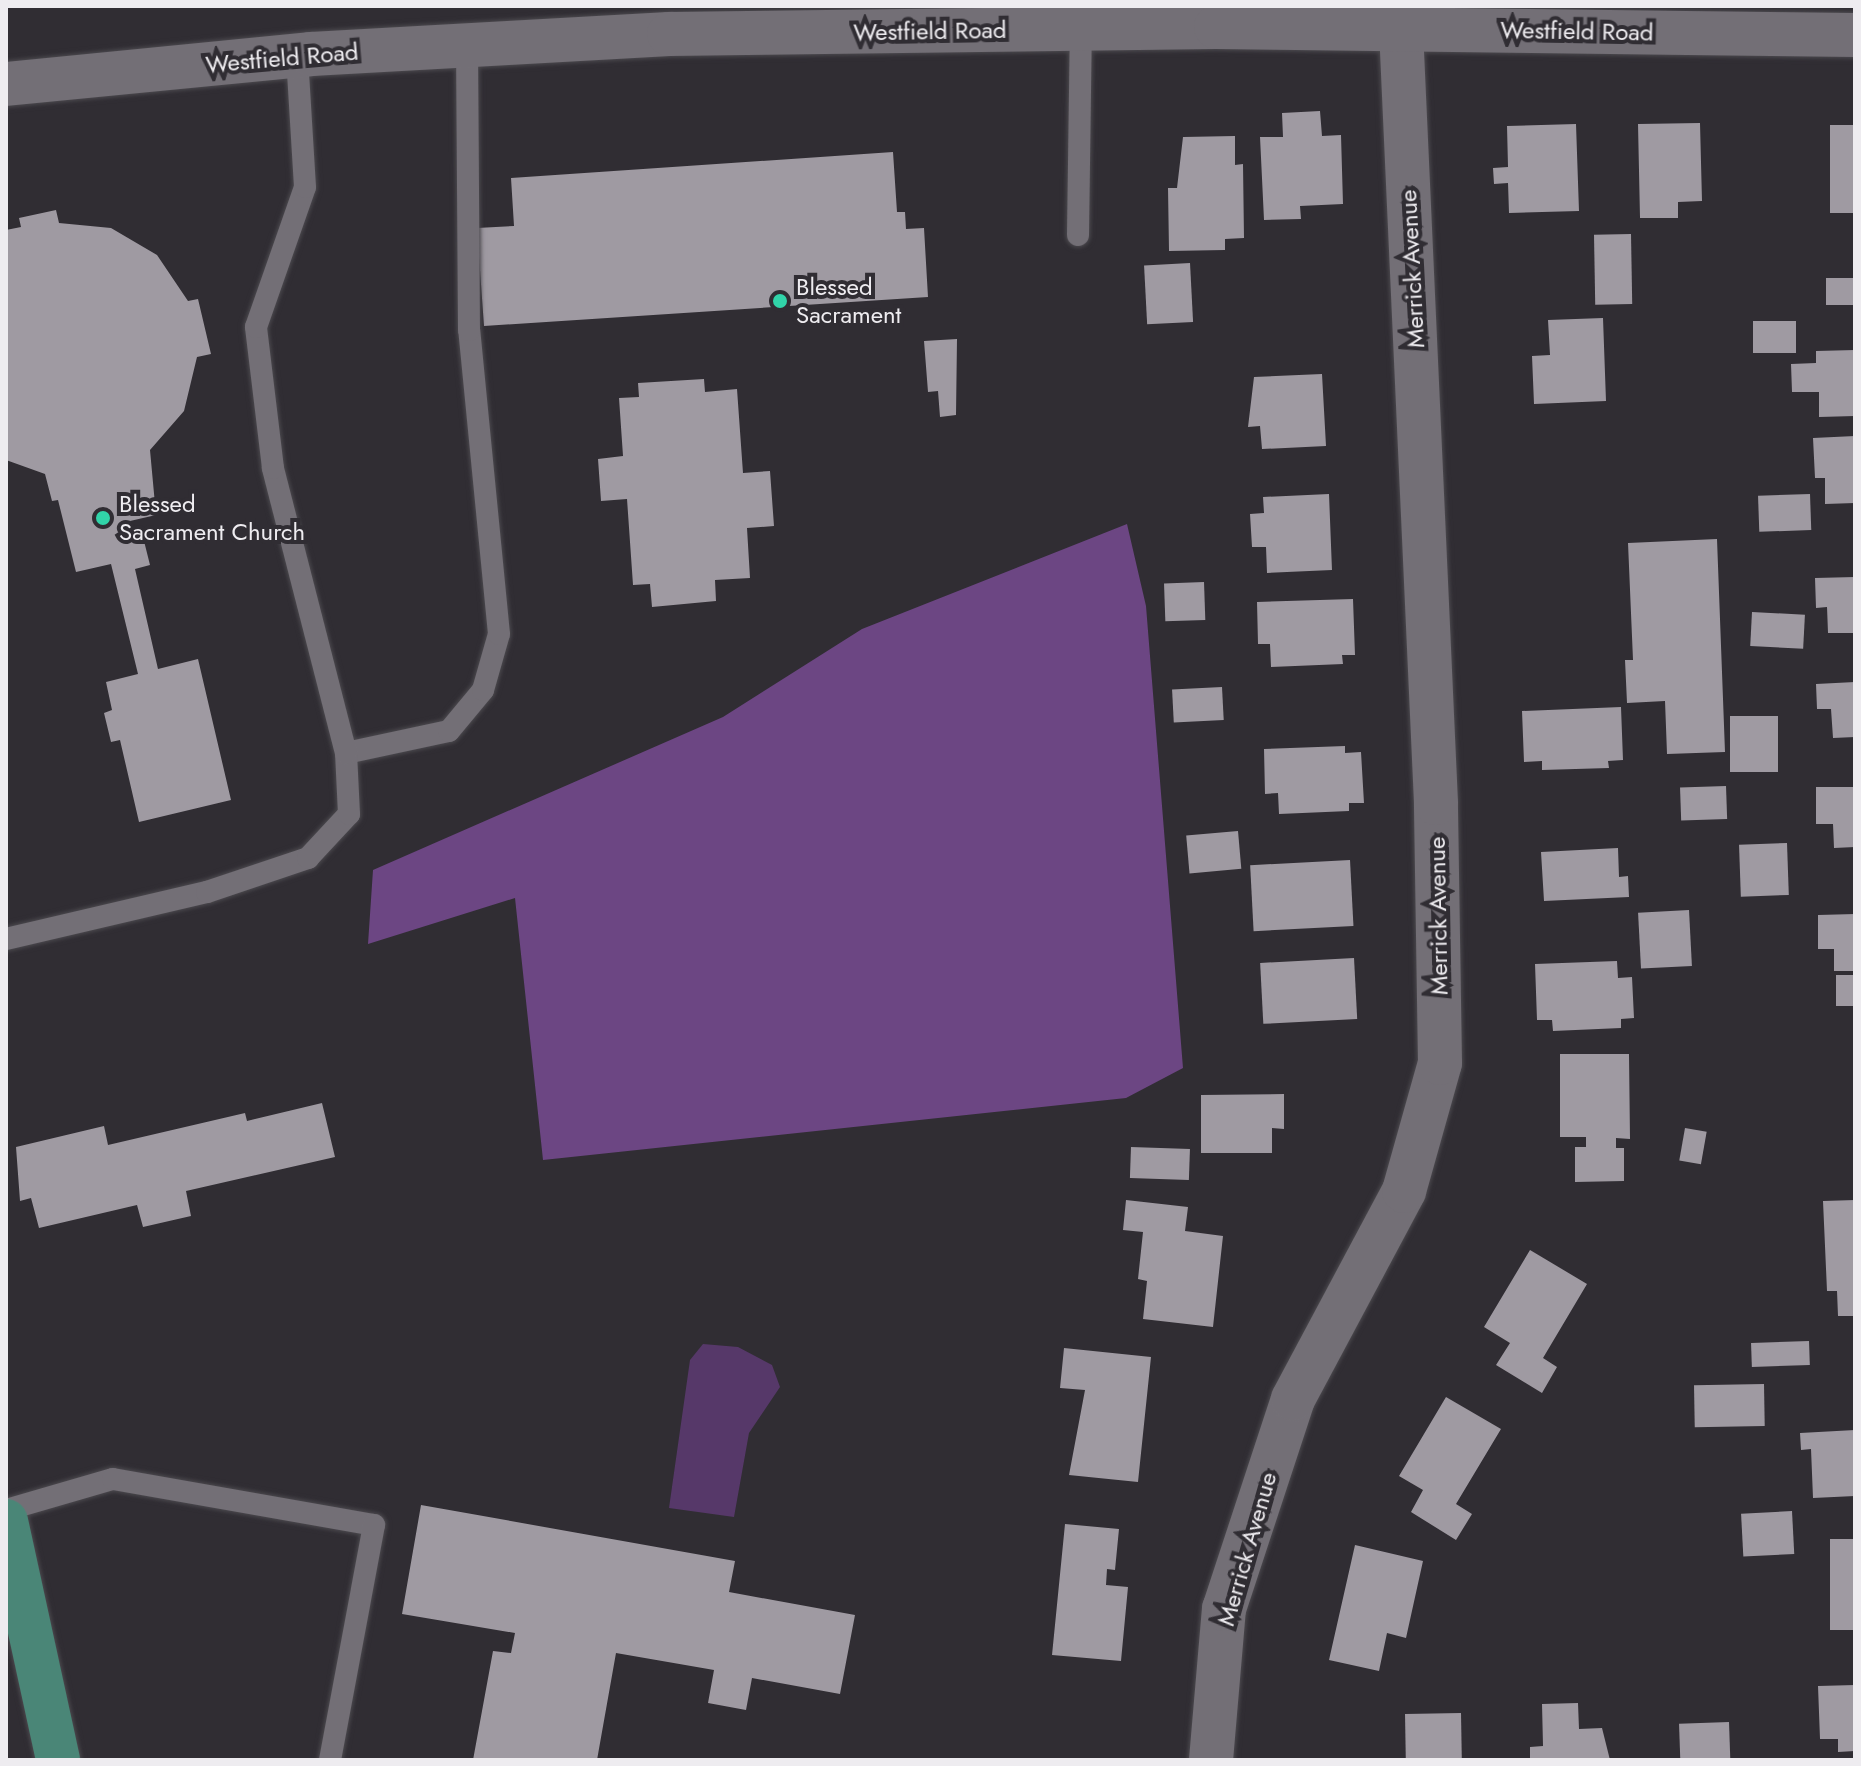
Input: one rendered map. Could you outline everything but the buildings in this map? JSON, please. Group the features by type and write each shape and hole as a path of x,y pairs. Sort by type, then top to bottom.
{"main road":[{"name":"Westfield Road","path":"6,84 297,56 669,34 1401,29 1528,18 1855,35"},
{"name":"Merrick Avenue","path":"1211,1760 1224,1609 1293,1399 1404,1191 1440,1063 1436,803 1401,29"},
{"path":"7,1528 58,1760"}],"lane":[{"path":"1078,235 1081,29"},
{"path":"346,753 449,731 483,690 499,634 469,330 467,46"},
{"path":"6,939 207,892 308,858 349,814 346,753 273,468 256,327 305,187 297,56"},
{"path":"7,1528 113,1479 374,1525 330,1760"}],"shaded area":[{"path":"1127,524 1146,606 1183,1068 1126,1098 543,1160 515,898 368,944 373,870 723,717 862,629"},
{"path":"703,1344 738,1347 772,1365 780,1387 749,1433 734,1517 669,1508 690,1360"}],"place":[{"name":"Blessed Sacrament","path":"780,301"},
{"name":"Blessed Sacrament Church","path":"103,518"}]}
